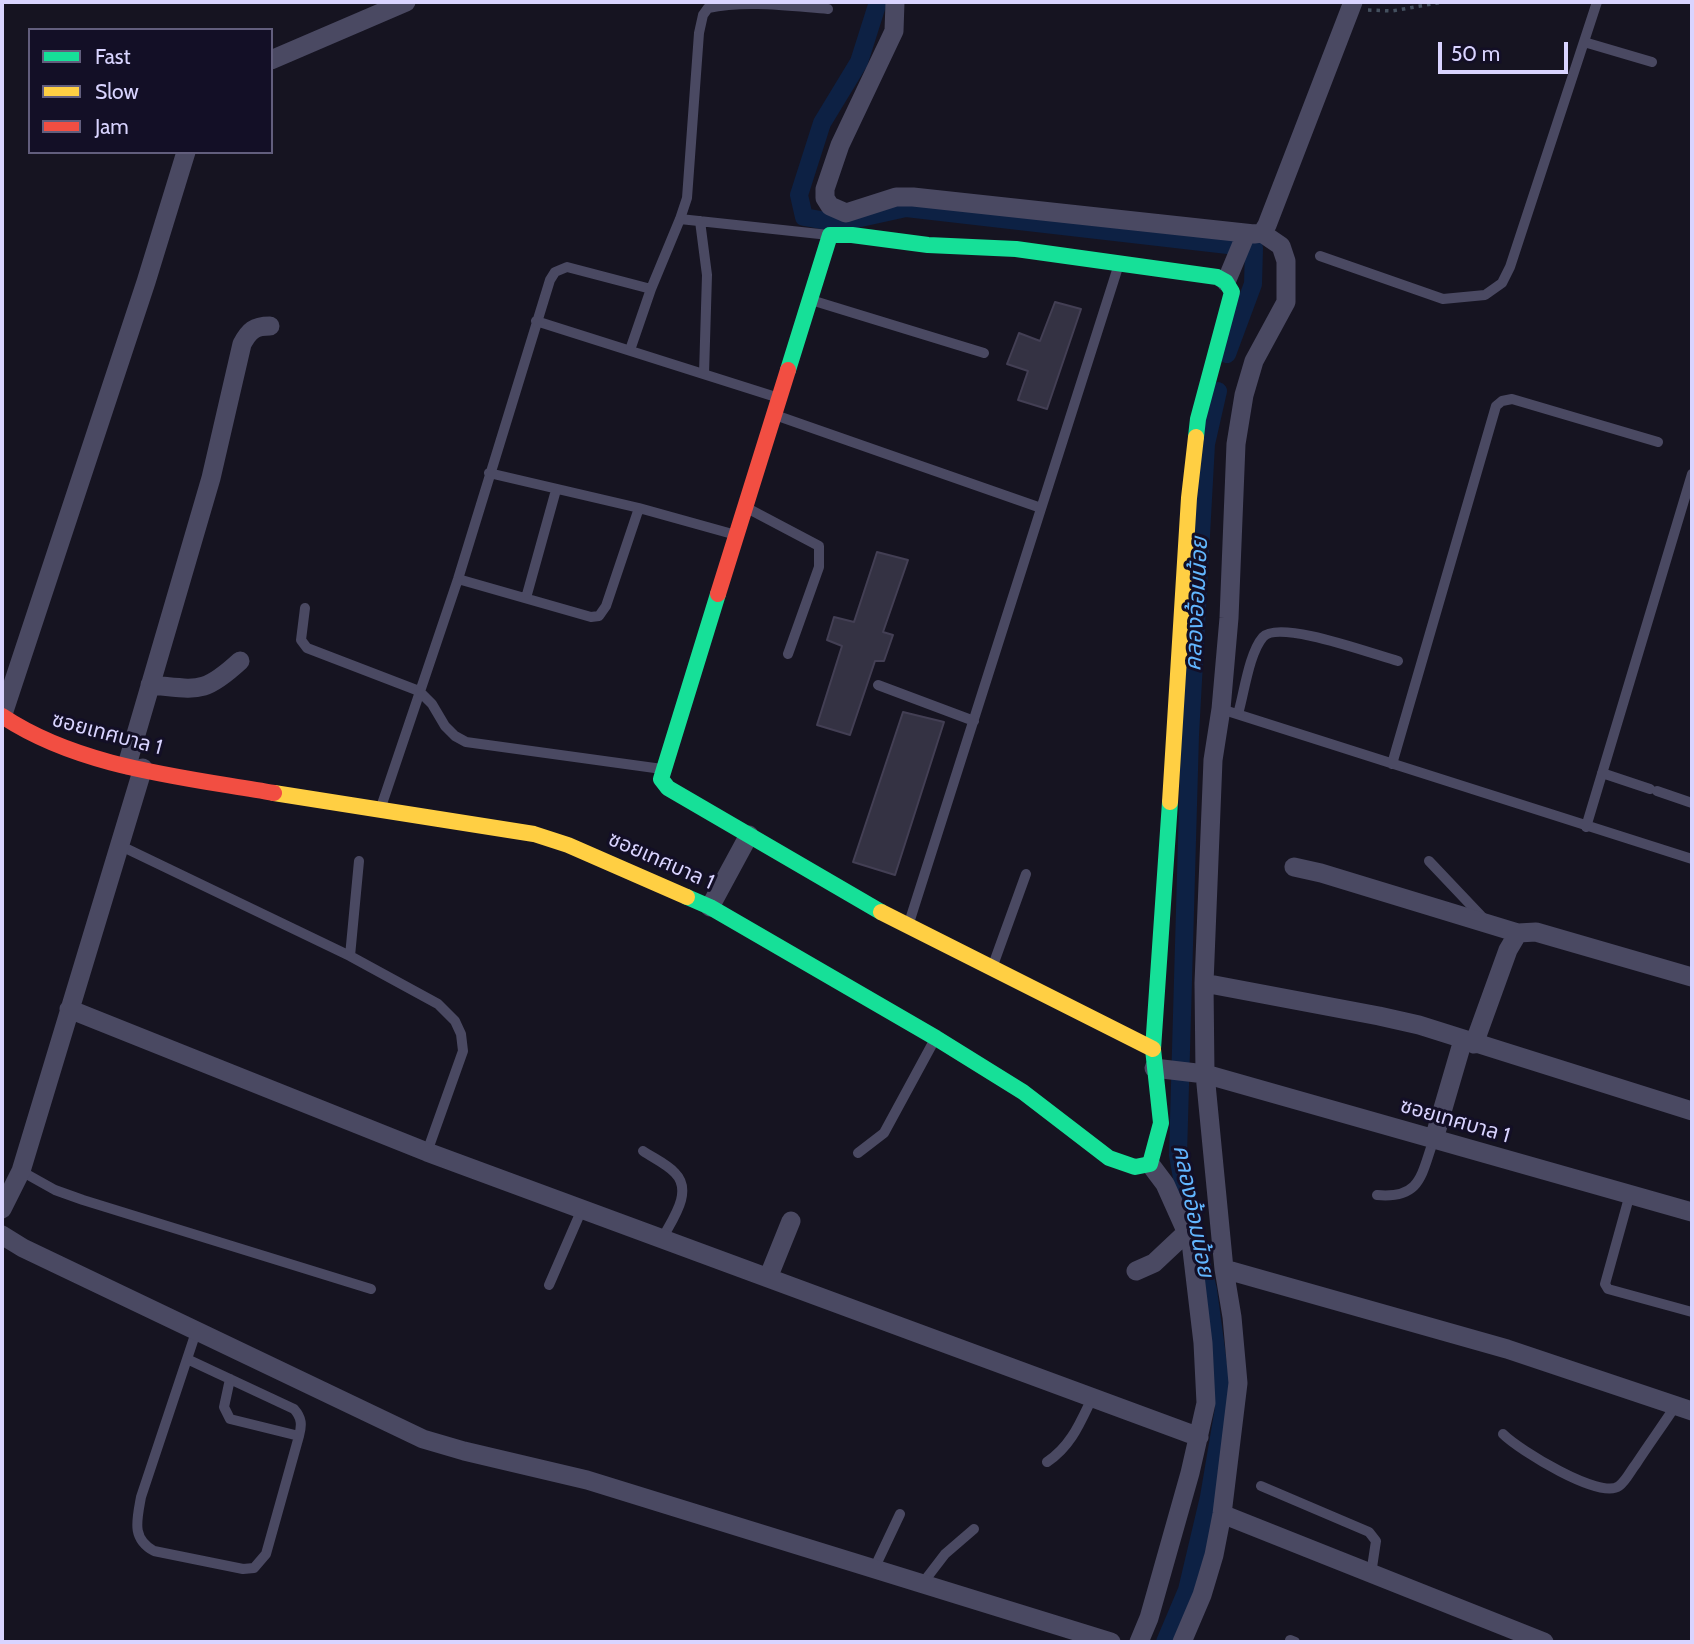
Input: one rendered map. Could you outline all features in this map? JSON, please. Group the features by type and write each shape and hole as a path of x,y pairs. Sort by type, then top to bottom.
{"street":[{"path":"273,59 406,2"},
{"path":"895,2 894,31 840,145 825,190 825,198 830,206 846,212 896,197 913,197 1260,238 1286,261 1286,302 1254,361 1244,395 1236,444 1229,618 1229,712 1213,760 1199,1073 1232,1317 1238,1383 1222,1514 1208,1575 1182,1642"},
{"path":"1159,1063 992,969 908,927 668,788 661,779 662,769 830,235 852,235 928,245 1016,249 1217,277 1230,275 1260,238 1267,225 1360,6"},
{"path":"2,716 146,282 185,154"},
{"path":"1139,1642 1149,1618 1206,1403 1203,1343 1191,1242 1165,1184 1150,1164 1161,1123 1159,979 1189,498 1198,419 1215,350 1230,306 1230,275"},
{"path":"2,1209 21,1171 121,846 150,685 211,478 242,344 249,331 259,326 270,326"},
{"path":"150,685 195,689 209,686 240,661"},
{"name":"ซอยเทศบาล 1","path":"2,716 23,732 41,740 135,767 281,794 534,834 568,845 710,907 936,1038 1023,1092 1108,1158 1135,1167 1150,1164"},
{"path":"710,907 749,835"},
{"path":"1294,867 1518,933 1536,932 1692,977"},
{"path":"1434,1139 1469,1042 1508,950 1518,933"},
{"path":"1204,984 1419,1025 1692,1111"},
{"path":"69,1009 427,1152 1199,1437"},
{"name":"ซอยเทศบาล 1","path":"1159,1063 1692,1212"},
{"path":"768,1278 791,1221"},
{"path":"1136,1271 1154,1263 1187,1232"},
{"path":"2,1235 23,1248 196,1332 423,1438 464,1451 587,1480 1111,1642"},
{"path":"1224,1269 1507,1349 1684,1408"},
{"path":"1222,1514 1544,1642"}],"lane":[{"path":"1320,256 1443,299 1485,295 1502,283 1510,267 1597,2"},
{"path":"630,350 687,198 699,33 708,8 772,4 828,9"},
{"path":"1584,42 1652,62"},
{"path":"680,219 830,235"},
{"path":"700,221 707,275 704,374"},
{"path":"908,927 1119,264"},
{"path":"381,808 458,579 550,280 561,268 574,267 651,289"},
{"path":"811,299 984,353"},
{"path":"536,321 780,398"},
{"path":"1392,764 1496,407 1502,401 1512,399 1658,442"},
{"path":"775,415 1041,508"},
{"path":"489,473 736,534"},
{"path":"1586,827 1692,474"},
{"path":"526,598 556,490"},
{"path":"745,507 819,546 819,567 788,654"},
{"path":"458,579 591,617 599,616 606,606 639,508"},
{"path":"305,608 301,640 307,648 419,691 432,704 454,736 466,742 662,769"},
{"path":"1398,662 1298,633 1274,631 1264,636 1229,712 1692,859"},
{"path":"878,685 974,721"},
{"path":"1602,773 1692,803"},
{"path":"121,846 350,956 438,1003 455,1021 463,1051 427,1152"},
{"path":"350,956 359,861"},
{"path":"1429,861 1488,924"},
{"path":"992,969 1026,874"},
{"path":"858,1153 884,1133 936,1038"},
{"path":"1377,1195 1397,1197 1409,1192 1420,1178 1434,1139"},
{"path":"643,1151 676,1174 683,1187 682,1199 662,1240"},
{"path":"21,1171 83,1200 371,1289"},
{"path":"1630,1194 1605,1283 1608,1289 1692,1312"},
{"path":"549,1285 582,1209"},
{"path":"187,1359 294,1409 301,1421 266,1554 254,1568 243,1569 154,1551 145,1546 138,1535 141,1497 187,1359 196,1332"},
{"path":"230,1379 224,1407 230,1419 299,1436"},
{"path":"1047,1462 1061,1452 1077,1430 1092,1398"},
{"path":"1503,1434 1513,1444 1552,1466 1593,1486 1609,1490 1619,1486 1684,1408"},
{"path":"1261,1486 1369,1532 1376,1541 1371,1575"},
{"path":"874,1569 900,1514"},
{"path":"922,1584 945,1554 974,1529"}],"path":[{"path":"1360,6 1392,10 1443,2"}],"building":[{"path":"1055,302 1081,309 1047,409 1018,400 1028,371 1007,364 1019,333 1040,341"},
{"path":"877,552 908,560 883,632 893,635 884,661 875,661 850,735 817,725 842,646 827,640 834,617 854,622"},
{"path":"903,712 944,722 895,875 853,862"}],"waterway":[{"name":"คลองอ้อมน้อย","path":"878,2 859,62 822,123 799,195 804,217 838,223 906,208 1254,248 1253,284 1227,354"},
{"name":"คลองอ้อมน้อย","path":"1165,1642 1187,1590 1209,1497 1224,1408 1208,1290 1186,1201 1178,1155 1190,735 1206,444 1218,391"}],"traffic: fast":[{"path":"788,370 830,235 852,235 928,245 1016,249 1217,277 1226,282 1232,292 1198,419 1196,437"},
{"path":"718,594 661,779 668,788 881,912"},
{"path":"687,897 710,907 936,1038 1023,1092 1109,1158 1135,1167 1150,1164 1161,1123 1153,1049 1170,802"}],"traffic: slow":[{"path":"1170,802 1189,498 1196,437"},
{"path":"274,793 534,834 568,845 687,897"},
{"path":"881,912 1153,1049"}],"traffic: jam":[{"path":"718,594 788,370"},
{"path":"2,716 32,734 98,759 169,775 274,793"}]}
